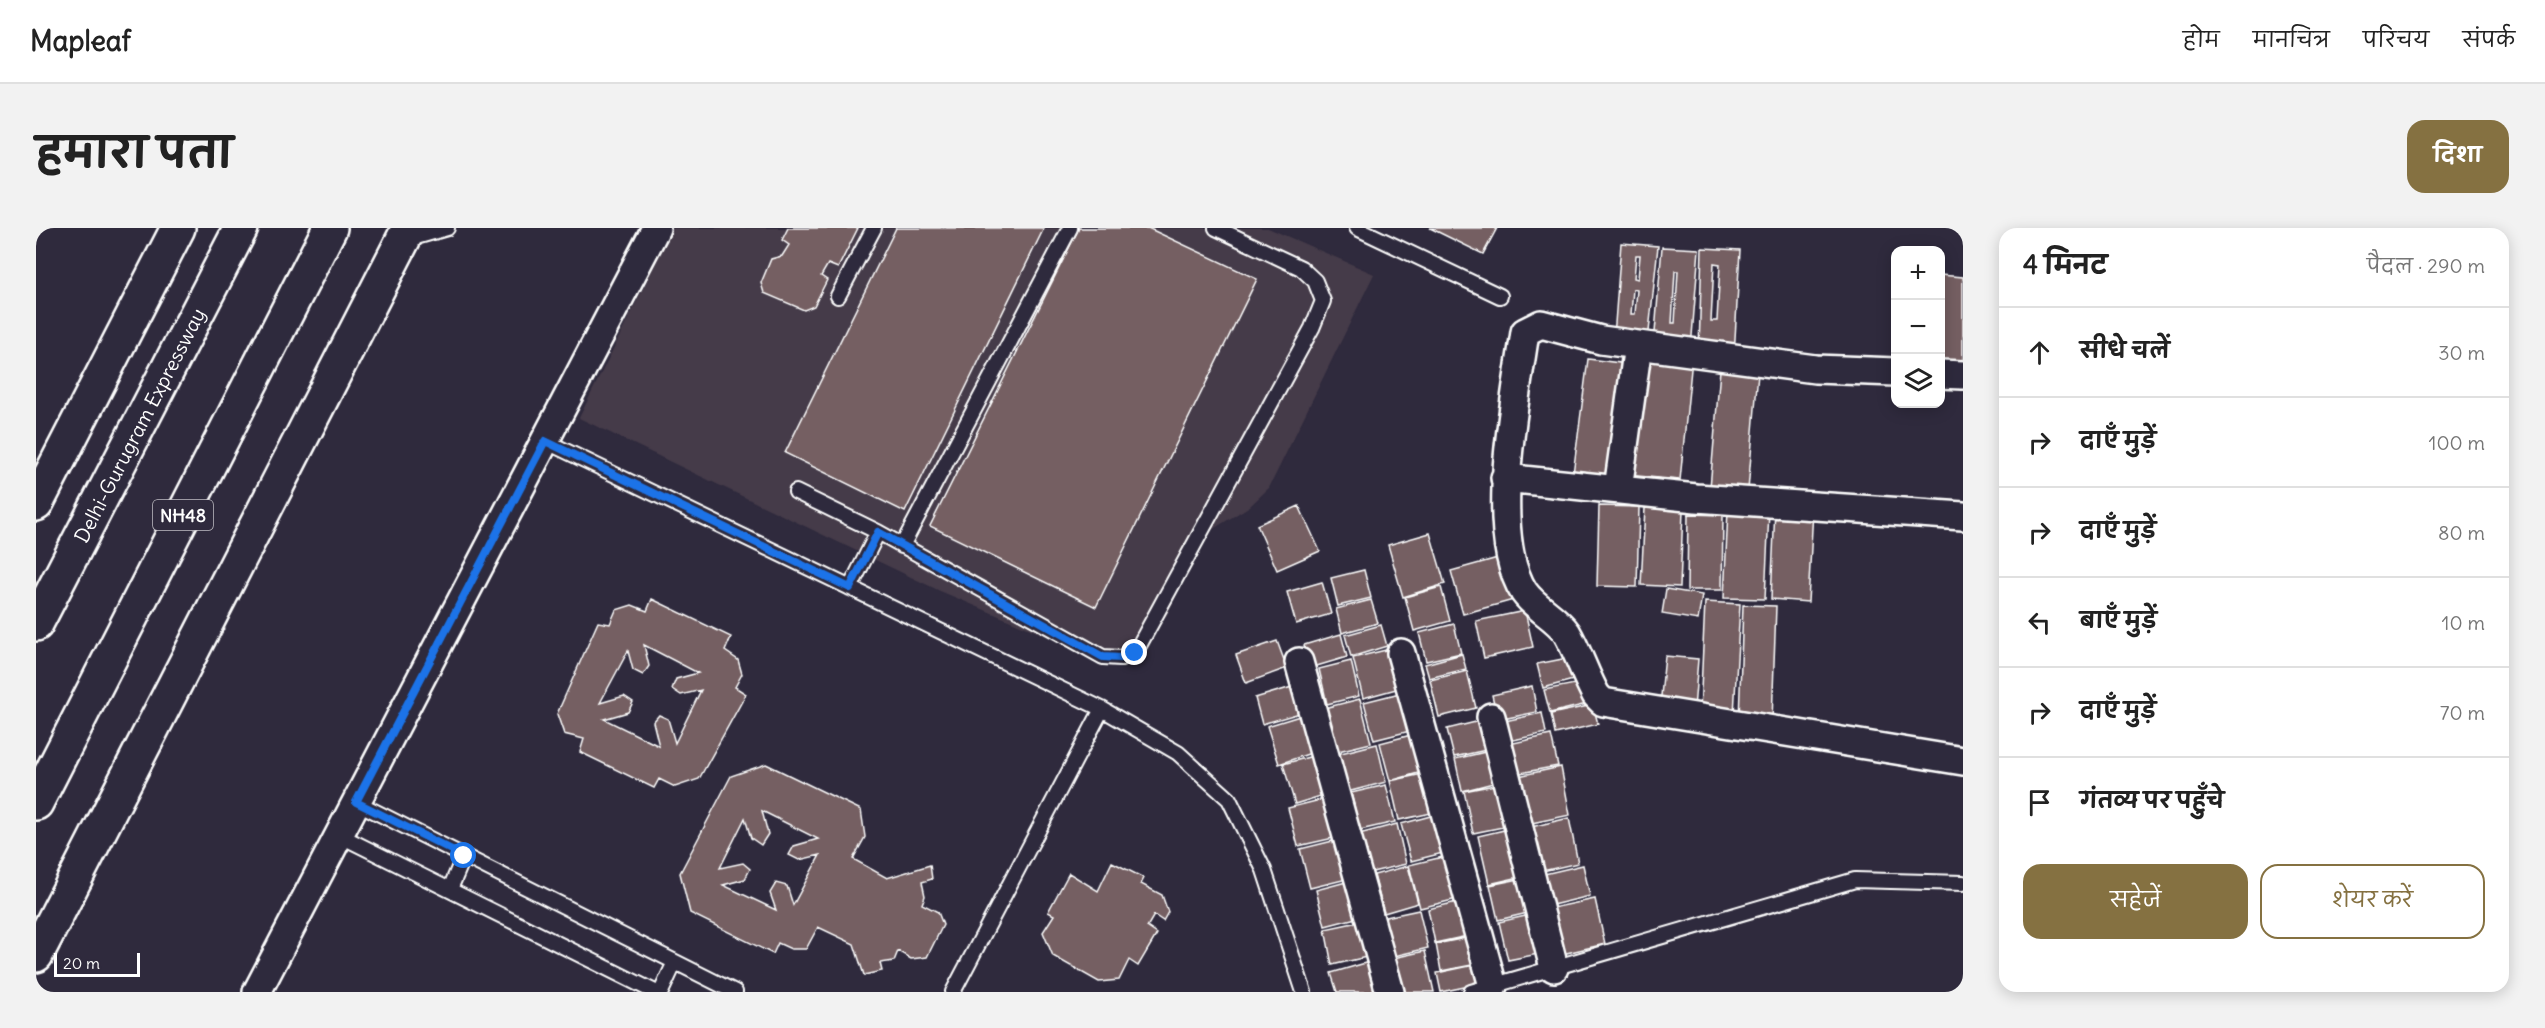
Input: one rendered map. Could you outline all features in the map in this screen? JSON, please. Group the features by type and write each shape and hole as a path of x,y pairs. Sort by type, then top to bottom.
{"main road":[{"path":"38,497 178,228"},
{"name":"Delhi-Gurugram Expressway","path":"36,624 241,228"},
{"name":"NH48","path":"36,803 330,228"},
{"path":"36,955 406,235"}],"street":[{"path":"257,992 656,228"},
{"path":"1891,372 1815,369 1601,340 1541,324 1532,326 1525,332 1505,478 1506,524 1513,564 1524,592 1566,632 1590,685 1603,702 1963,761"},
{"path":"1618,489 1638,345"},
{"path":"1945,374 1963,375"},
{"path":"1505,478 1707,498 1963,516"},
{"path":"1401,652 1482,989"},
{"path":"1299,662 1390,992"},
{"path":"1491,717 1554,968"}],"lane":[{"path":"406,235 447,228"},
{"path":"838,296 874,228"},
{"path":"902,546 1070,228"},
{"path":"796,492 878,532 1103,657 1121,658 1135,653 1312,328 1323,301 1316,280 1301,268 1216,228"},
{"path":"1357,228 1500,296"},
{"path":"545,441 1102,709 1178,753 1229,799 1264,870 1304,992"},
{"path":"850,588 878,532"},
{"path":"953,992 1102,709"},
{"path":"356,802 735,992"},
{"path":"339,834 655,992"},
{"path":"450,890 464,856"},
{"path":"1482,989 1856,880 1963,883"},
{"path":"661,992 675,962"}],"shaded area":[{"path":"673,228 1268,228 1374,274 1269,488 1250,506 1207,533 1167,615 1120,667 940,591 579,418"}],"building":[{"path":"788,228 858,228 838,268 828,264 821,276 827,280 814,306 804,310 764,293 761,283 771,259 782,256 789,245 782,240"},
{"path":"896,228 1044,228 905,512 785,453"},
{"path":"1079,228 1148,228 1257,279 1096,607 930,526"},
{"path":"1430,228 1497,228 1483,254"},
{"path":"1621,243 1658,246 1648,341 1614,337","holes":["1636,255 1640,255 1638,279 1634,278","1633,289 1637,290 1635,314 1631,314"]},
{"path":"1662,247 1699,249 1691,348 1654,345","holes":["1675,271 1678,271 1675,323 1672,323"]},
{"path":"1702,248 1740,250 1734,356 1699,350","holes":["1714,263 1720,264 1717,321 1711,321"]},
{"path":"1945,275 1963,277 1963,367 1945,365"},
{"path":"1639,354 1692,359 1680,480 1627,475"},
{"path":"1588,359 1628,364 1613,479 1573,474"},
{"path":"1720,370 1758,373 1748,490 1710,488"},
{"path":"1299,506 1320,551 1277,570 1257,525"},
{"path":"1599,506 1639,507 1637,587 1597,586"},
{"path":"1645,508 1683,510 1680,587 1641,585"},
{"path":"1775,509 1813,510 1808,602 1771,599"},
{"path":"1728,510 1769,511 1765,599 1724,598"},
{"path":"1688,514 1723,515 1722,590 1687,590"},
{"path":"1430,533 1445,584 1403,597 1388,545"},
{"path":"1505,556 1517,599 1463,614 1451,571"},
{"path":"1364,570 1371,598 1338,606 1331,578"},
{"path":"1322,582 1331,614 1296,624 1287,592"},
{"path":"1441,587 1450,621 1414,631 1405,597"},
{"path":"1666,589 1702,595 1698,620 1662,614"},
{"path":"652,599 731,637 725,651 738,660 742,674 735,687 746,694 699,779 675,787 659,779 654,788 580,752 584,739 564,734 557,714 598,622 610,624 616,610 632,605 647,611","holes":["644,645 698,673 676,679 672,689 681,695 701,690 675,743 668,719 659,715 653,722 659,746 604,719 628,712 633,702 624,696 600,703 628,651 633,670 643,675 649,666"]},
{"path":"1371,600 1378,623 1342,633 1336,609"},
{"path":"1705,602 1740,604 1734,714 1700,713"},
{"path":"1743,605 1776,606 1772,721 1739,720"},
{"path":"1525,611 1533,647 1484,658 1476,621"},
{"path":"1454,624 1461,653 1426,661 1419,633"},
{"path":"1381,625 1387,646 1351,657 1345,635"},
{"path":"1341,634 1347,657 1310,668 1304,645"},
{"path":"1277,641 1287,668 1246,683 1236,655"},
{"path":"1390,649 1400,688 1363,698 1353,658"},
{"path":"1462,654 1466,669 1429,678 1425,664"},
{"path":"1665,656 1698,659 1694,709 1660,706"},
{"path":"1573,657 1577,679 1543,688 1537,664"},
{"path":"1351,661 1359,696 1327,704 1319,669"},
{"path":"1467,671 1476,708 1439,717 1430,680"},
{"path":"1585,682 1591,703 1550,713 1544,690"},
{"path":"1532,686 1537,712 1498,720 1492,695"},
{"path":"1292,687 1300,713 1262,724 1255,698"},
{"path":"1400,693 1410,731 1374,740 1364,702"},
{"path":"1360,699 1371,743 1334,752 1324,708"},
{"path":"1593,705 1598,724 1555,734 1551,714"},
{"path":"1542,713 1546,733 1504,742 1500,722"},
{"path":"1303,715 1314,752 1279,764 1267,726"},
{"path":"1484,720 1491,749 1454,757 1447,729"},
{"path":"1415,734 1425,771 1390,781 1380,743"},
{"path":"1551,735 1558,766 1515,774 1509,744"},
{"path":"1377,744 1386,782 1347,792 1337,754"},
{"path":"1494,750 1501,781 1462,791 1455,759"},
{"path":"1313,756 1324,795 1295,804 1283,764"},
{"path":"766,764 861,810 865,837 853,859 887,878 930,865 932,879 922,882 925,896 922,904 938,912 943,925 927,957 911,959 898,951 894,961 880,963 882,971 864,975 854,944 818,927 806,949 791,949 778,943 773,954 690,913 680,873 731,776","holes":["762,811 818,839 794,846 789,855 799,860 820,855 793,905 787,886 776,883 770,893 776,910 723,885 745,879 750,869 743,863 720,868 745,818 751,838 761,845 768,834"]},
{"path":"1561,767 1570,815 1527,824 1518,776"},
{"path":"1427,773 1436,812 1399,820 1390,781"},
{"path":"1505,783 1513,825 1473,833 1464,791"},
{"path":"1386,785 1395,822 1360,830 1351,793"},
{"path":"1328,798 1338,837 1298,846 1288,808"},
{"path":"1438,814 1447,852 1411,861 1401,824"},
{"path":"1569,818 1578,863 1538,872 1527,828"},
{"path":"1397,824 1406,864 1368,873 1359,834"},
{"path":"1513,828 1524,876 1489,884 1478,836"},
{"path":"1337,840 1347,879 1310,888 1300,849"},
{"path":"1447,856 1457,899 1420,908 1409,865"},
{"path":"1112,862 1144,878 1141,884 1162,895 1168,912 1163,921 1154,915 1147,927 1157,934 1138,966 1129,960 1119,980 1099,982 1053,956 1043,932 1054,915 1048,912 1069,873 1098,891"},
{"path":"1583,865 1590,896 1548,906 1540,875"},
{"path":"1408,866 1418,903 1384,913 1374,875"},
{"path":"1524,878 1532,912 1498,920 1490,885"},
{"path":"1350,881 1360,917 1325,926 1316,890"},
{"path":"1595,899 1605,944 1562,954 1552,908"},
{"path":"1465,900 1472,935 1435,943 1428,909"},
{"path":"1419,910 1428,948 1390,957 1381,918"},
{"path":"1534,914 1543,953 1508,960 1499,922"},
{"path":"1363,921 1371,956 1332,965 1325,929"},
{"path":"1471,937 1477,964 1441,971 1436,944"},
{"path":"1425,951 1434,992 1397,992 1389,959"},
{"path":"1369,962 1378,992 1337,992 1331,973"},
{"path":"1479,964 1483,983 1441,992 1437,973"}],"route":[{"path":"464,856 356,802 545,441 850,588 878,532 1103,657 1121,658 1135,653"}]}
